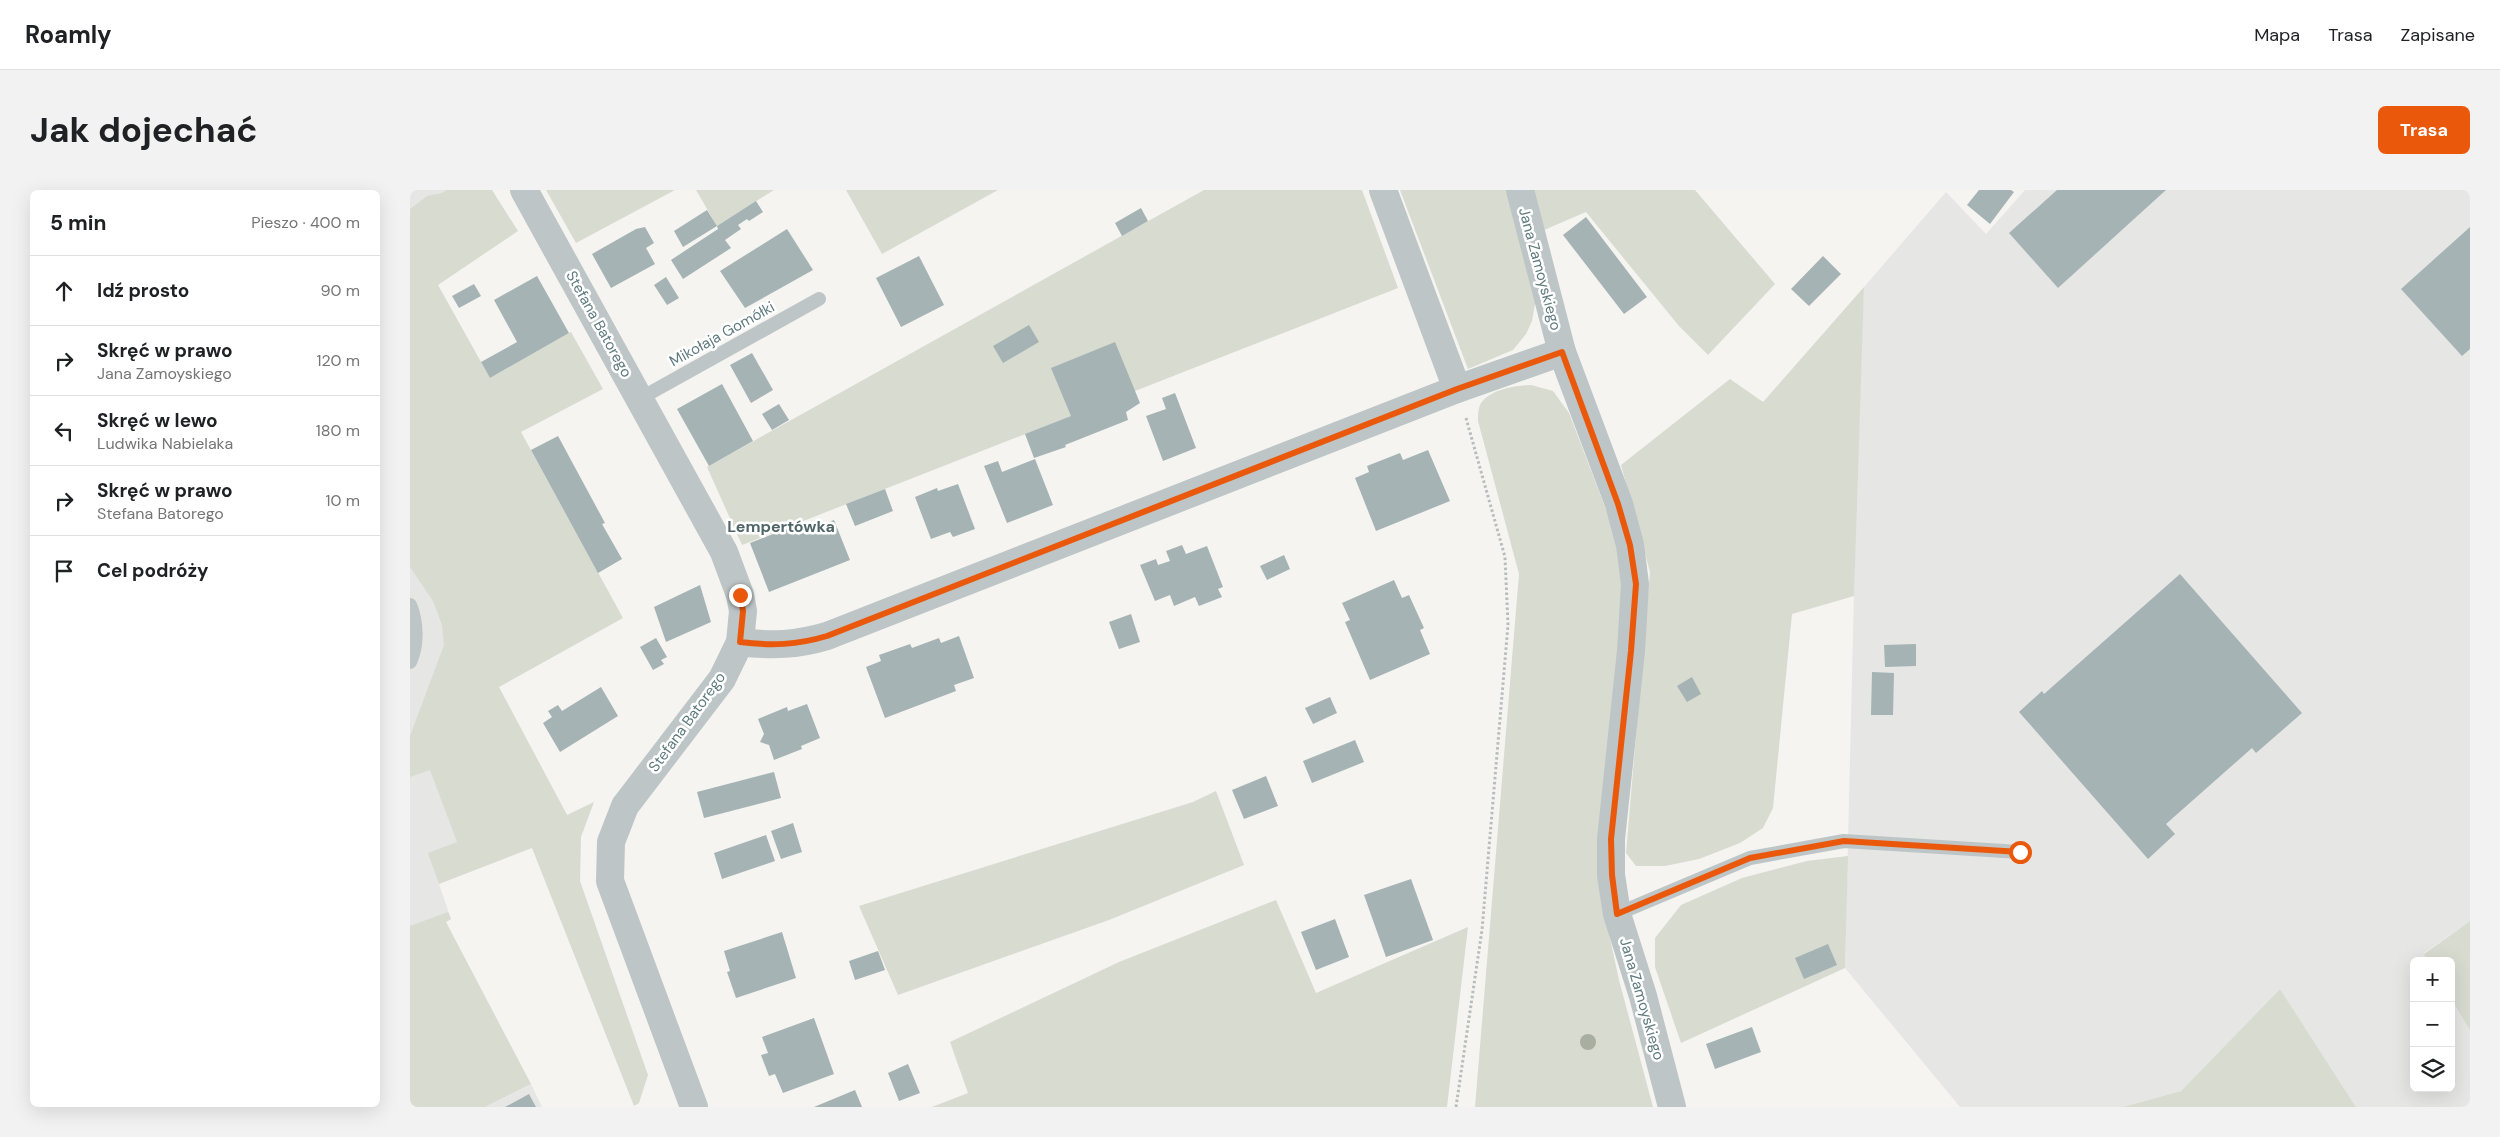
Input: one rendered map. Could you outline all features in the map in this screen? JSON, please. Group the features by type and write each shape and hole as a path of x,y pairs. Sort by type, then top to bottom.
{"street":[{"name":"Stefana Batorego","path":"524,190 641,398 724,552 740,595 743,611 740,642 722,678 625,806 611,842 610,881 694,1107"},
{"path":"1383,190 1457,389"},
{"name":"Jana Zamoyskiego","path":"1520,190 1562,352 1618,504 1630,545 1636,584 1631,651 1611,839 1612,875 1617,914 1643,996 1672,1107"},
{"path":"740,642 778,646 804,643 827,636 1457,389 1562,352"}],"lane":[{"name":"Mikołaja Gomółki","path":"641,398 819,299"},
{"path":"410,605 415,618 414,652 410,662"},
{"path":"1617,914 1750,858 1844,841 2020,852"}],"path":[{"path":"1456,1107 1482,930 1508,625 1505,557 1457,389"}],"shaded area":[{"path":"410,190 453,190 410,222"},
{"path":"446,190 492,190 518,231 438,285 490,378 571,332 603,389 521,432 623,618 499,687 567,815 594,802 581,837 580,881 648,1075 639,1103 634,1106 532,848 439,884 428,853 457,842 430,770 410,777 410,736 444,645 442,625 433,601 410,567 410,209 427,196 442,193"},
{"path":"546,190 675,190 576,243"},
{"path":"696,190 774,190 717,226"},
{"path":"846,190 998,190 882,254"},
{"path":"1204,190 1362,190 1398,288 742,545 707,467"},
{"path":"1400,190 1507,190 1536,298 1532,321 1526,334 1513,350 1468,369"},
{"path":"1531,190 1695,190 1775,284 1708,355 1679,326 1586,212 1544,230"},
{"path":"2025,190 2470,190 2470,921 2424,953 2426,957 2410,957 2410,1092 2455,1092 2455,1006 2470,1030 2470,1107 2356,1107 2280,989 2181,1091 2123,1107 1960,1107 1845,968 1857,468 1864,287 1946,192 1986,234"},
{"path":"1864,287 1854,596 1792,614 1773,808 1763,828 1740,843 1699,859 1665,866 1636,866 1626,853 1650,572 1621,465 1730,379 1763,402"},
{"path":"1531,385 1553,391 1569,413 1616,536 1622,571 1619,664 1602,901 1619,980 1653,1107 1475,1107 1519,574 1478,421 1478,413 1480,405 1490,395 1503,389"},
{"path":"410,523 567,815 436,875 451,919 410,935"},
{"path":"1216,791 1244,865 1109,920 898,995 859,906 1193,802"},
{"path":"1848,856 1845,968 1681,1043 1655,967 1655,938 1681,905 1742,878 1807,861"},
{"path":"1276,900 1316,993 1468,927 1447,1107 932,1107 968,1093 950,1042 1119,962"},
{"path":"448,912 451,919 446,922 531,1084 485,1107 410,1107 410,926"},
{"path":"2470,921 2470,1030 2455,1006 2455,957 2426,957 2424,954"},
{"path":"2280,989 2356,1107 2123,1107 2181,1091"},
{"path":"531,1084 542,1107 485,1107"}],"building":[{"path":"1979,190 2011,190 2014,192 1990,224 1967,205"},
{"path":"2057,190 2166,190 2058,288 2009,233"},
{"path":"756,201 763,212 749,221 747,219 738,225 741,229 725,240 731,248 683,279 671,260 718,229 717,226"},
{"path":"1141,208 1148,221 1122,236 1115,223"},
{"path":"707,210 717,226 683,247 674,231"},
{"path":"1586,217 1647,297 1624,314 1563,235"},
{"path":"645,227 654,243 646,248 655,264 611,288 592,254 636,229"},
{"path":"2470,227 2470,349 2462,356 2401,289"},
{"path":"787,229 813,270 745,308 720,271"},
{"path":"919,256 944,305 901,327 876,278"},
{"path":"1823,256 1841,274 1809,306 1791,289"},
{"path":"537,276 569,333 490,378 481,362 517,342 494,300"},
{"path":"666,277 679,298 667,305 654,285"},
{"path":"474,284 481,296 459,308 452,296"},
{"path":"1029,325 1039,342 1003,363 993,346"},
{"path":"1115,342 1140,403 1126,412 1128,420 1065,445 1066,447 1034,458 1025,434 1071,416 1051,368"},
{"path":"752,353 773,390 751,403 730,365"},
{"path":"722,384 753,441 709,466 677,409"},
{"path":"1175,393 1196,448 1163,461 1146,416 1166,409 1162,398"},
{"path":"779,404 789,420 772,430 762,414"},
{"path":"558,436 605,523 602,524 622,559 598,573 531,450"},
{"path":"1428,450 1450,501 1376,531 1355,478 1369,472 1367,466 1400,453 1403,460"},
{"path":"1035,459 1053,505 1007,523 984,466 998,461 1002,472"},
{"path":"958,484 975,529 953,537 950,532 931,539 915,497 937,488 938,491"},
{"path":"885,489 893,511 855,526 846,504"},
{"path":"834,520 850,560 769,592 750,543 794,526 798,535"},
{"path":"1182,545 1186,554 1207,546 1223,587 1218,589 1222,597 1199,606 1195,597 1174,606 1170,595 1155,601 1140,565 1156,559 1158,565 1170,561 1166,551"},
{"path":"1284,555 1290,569 1267,580 1260,566"},
{"path":"2180,574 2302,713 2256,753 2252,748 2166,824 2175,834 2148,859 2019,712 2042,691 2044,694"},
{"path":"1394,580 1402,598 1409,595 1424,628 1420,630 1430,654 1370,680 1345,622 1350,620 1342,603"},
{"path":"700,585 711,622 666,642 654,607"},
{"path":"1131,614 1140,642 1119,649 1109,622"},
{"path":"959,636 974,678 954,685 956,691 885,718 866,667 881,661 879,655 910,644 912,648 939,638 941,643"},
{"path":"656,638 667,657 661,660 664,664 653,670 640,647"},
{"path":"1916,644 1916,666 1885,667 1884,645"},
{"path":"1872,672 1894,673 1893,715 1871,715"},
{"path":"1692,677 1701,694 1687,702 1677,686"},
{"path":"601,687 618,716 560,752 543,723 552,717 548,711 558,705 562,711"},
{"path":"1330,697 1337,713 1313,724 1305,708"},
{"path":"807,704 820,738 801,746 802,749 774,760 769,745 760,742 764,734 758,719 787,707 788,711"},
{"path":"1355,740 1364,762 1312,783 1303,761"},
{"path":"774,772 781,798 704,818 697,792"},
{"path":"1266,776 1278,806 1244,819 1232,790"},
{"path":"793,823 802,852 781,859 771,831"},
{"path":"766,835 775,861 722,879 714,853"},
{"path":"1411,879 1433,940 1386,957 1364,895"},
{"path":"1335,919 1349,957 1316,970 1301,932"},
{"path":"782,932 796,978 736,998 727,972 730,971 724,951"},
{"path":"1828,944 1837,965 1804,979 1795,958"},
{"path":"878,951 885,970 855,980 849,961"},
{"path":"814,1018 834,1074 783,1093 775,1074 769,1076 761,1055 768,1053 762,1037"},
{"path":"1752,1027 1761,1052 1715,1069 1706,1044"},
{"path":"908,1064 920,1093 899,1101 888,1073"},
{"path":"855,1090 862,1107 814,1107"},
{"path":"529,1094 536,1107 505,1107"}],"district":[{"name":"Lempertówka","path":"781,526"}],"route":[{"path":"740,595 743,611 740,642 778,646 804,643 827,636 1457,389 1562,352 1618,504 1630,545 1636,584 1631,651 1611,839 1612,875 1617,914 1750,858 1844,841 2020,852"}]}
